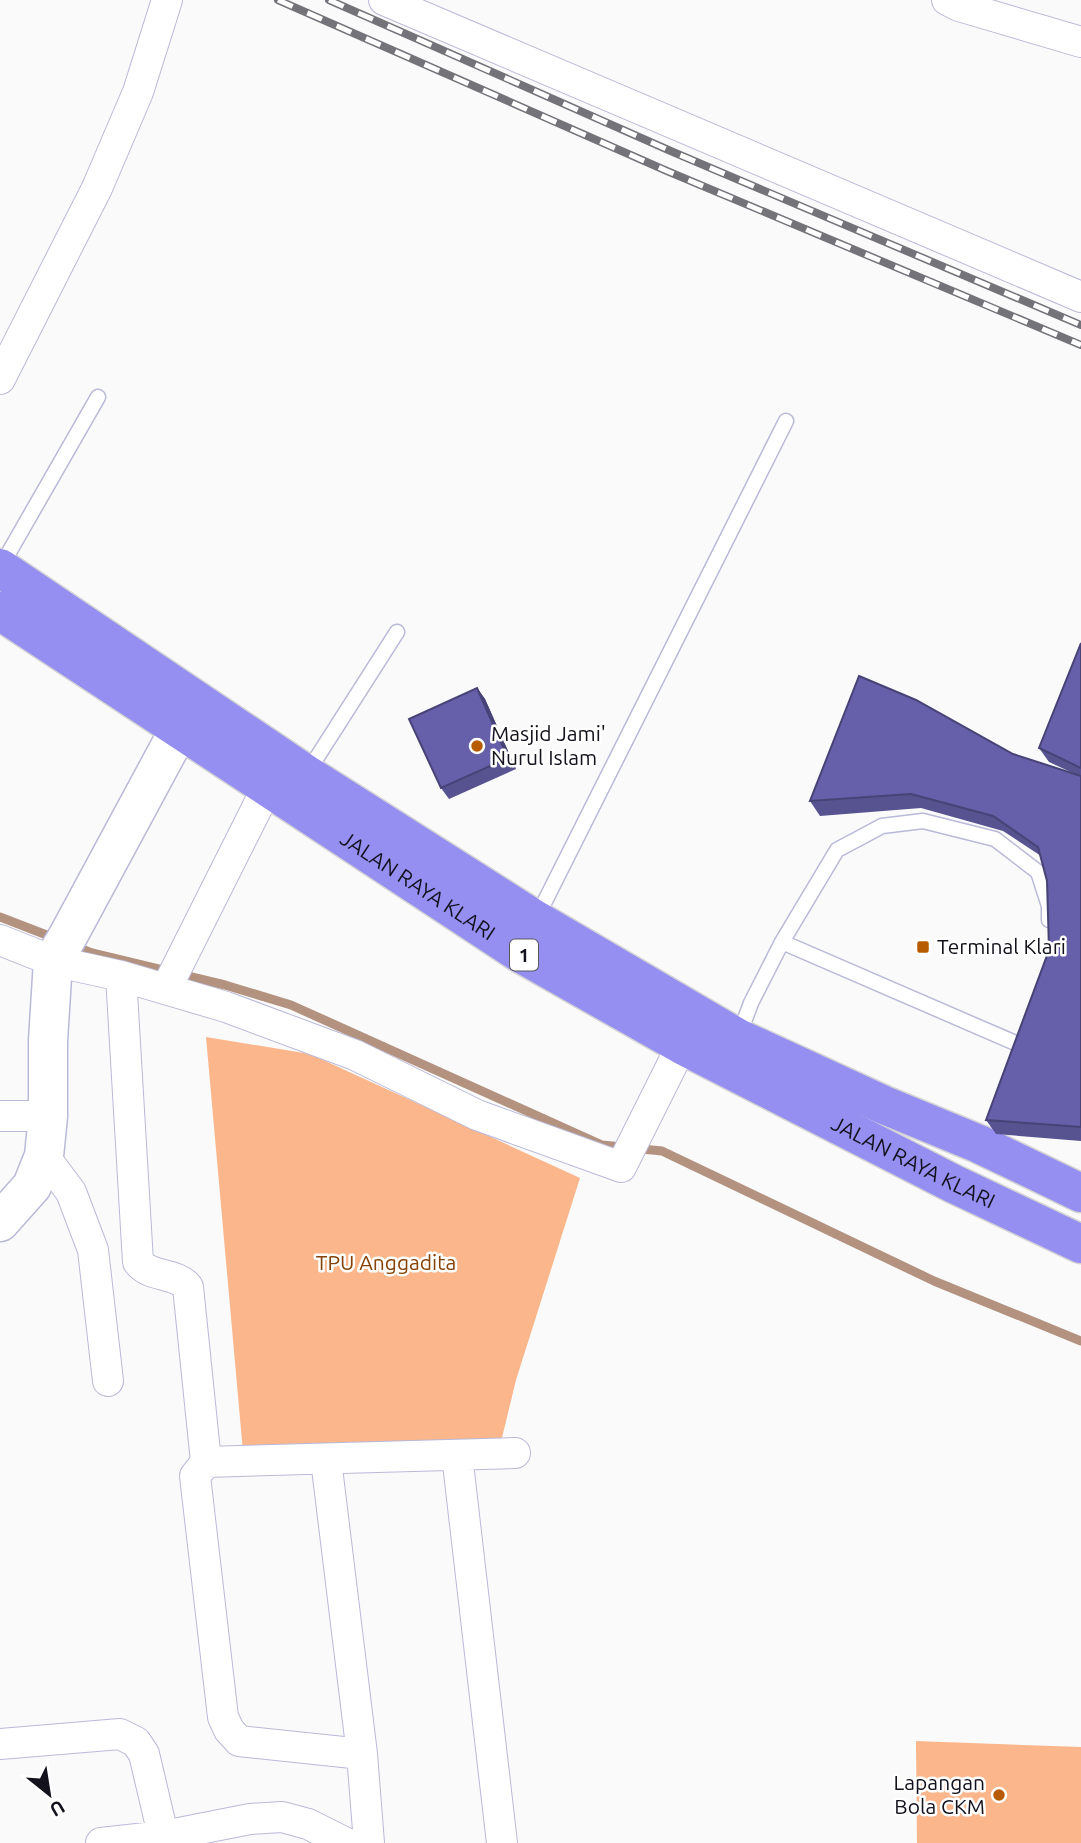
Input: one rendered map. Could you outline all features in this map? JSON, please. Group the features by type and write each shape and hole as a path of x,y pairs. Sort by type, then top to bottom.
{"highway":[{"name":"JALAN RAYA KLARI","path":"0,568 306,774 536,920 732,1053 954,1184 1081,1244"},
{"name":"JALAN RAYA KLARI","path":"0,611 518,952 682,1045 732,1053 982,1137 1081,1193"}],"street":[{"path":"0,379 97,188 138,92 167,0"},
{"path":"384,0 1081,297"},
{"path":"947,0 959,6 1081,42"},
{"path":"0,1222 32,1186 44,1156 48,1116 48,1041 61,949 179,730"},
{"path":"171,979 268,786"},
{"path":"0,940 61,949 121,976 171,979 226,1007 355,1055 477,1115 621,1167 682,1045"},
{"path":"121,976 138,1262 142,1268 183,1280 188,1287 206,1462 195,1476 223,1717 229,1730 239,1741 362,1754"},
{"path":"0,1116 48,1116"},
{"path":"44,1156 71,1192 93,1250 108,1381"},
{"path":"206,1462 515,1453"},
{"path":"457,1455 502,1843"},
{"path":"326,1460 362,1754 369,1843"},
{"path":"0,1744 120,1734 136,1742 144,1754 164,1840"},
{"path":"100,1843 164,1840 250,1819 282,1817 308,1824 346,1843"}],"lane":[{"path":"0,568 98,397"},
{"path":"536,920 786,421"},
{"path":"306,774 397,632"},
{"path":"732,1053 751,1003 782,942 837,850 882,826 923,821 995,839 1038,872 1049,906 1049,940"},
{"path":"782,942 1020,1044"}],"green space":[{"name":"TPU Anggadita","path":"206,1037 310,1054 580,1178 516,1380 500,1446 243,1452"},
{"name":"Lapangan Bola CKM","path":"916,1741 1081,1747 1081,1843 917,1843"}],"building":[{"path":"1081,643 1081,768 1039,748"},
{"path":"859,676 916,700 1013,754 1081,776 1081,1127 986,1120 1049,950 1047,881 1038,847 993,816 911,794 810,801"},
{"path":"477,688 508,758 441,788 409,719"}],"waterway":[{"path":"0,917 57,939"},
{"path":"74,946 291,1005 602,1145 662,1151 934,1281 1081,1341"}],"railway":[{"path":"278,0 667,171 1081,345"},
{"path":"329,0 673,152 1081,325"}],"place":[{"name":"Masjid Jami' Nurul Islam","path":"477,746"},
{"name":"Terminal Klari","path":"923,947"},
{"name":"Lapangan Bola CKM","path":"999,1795"}]}
